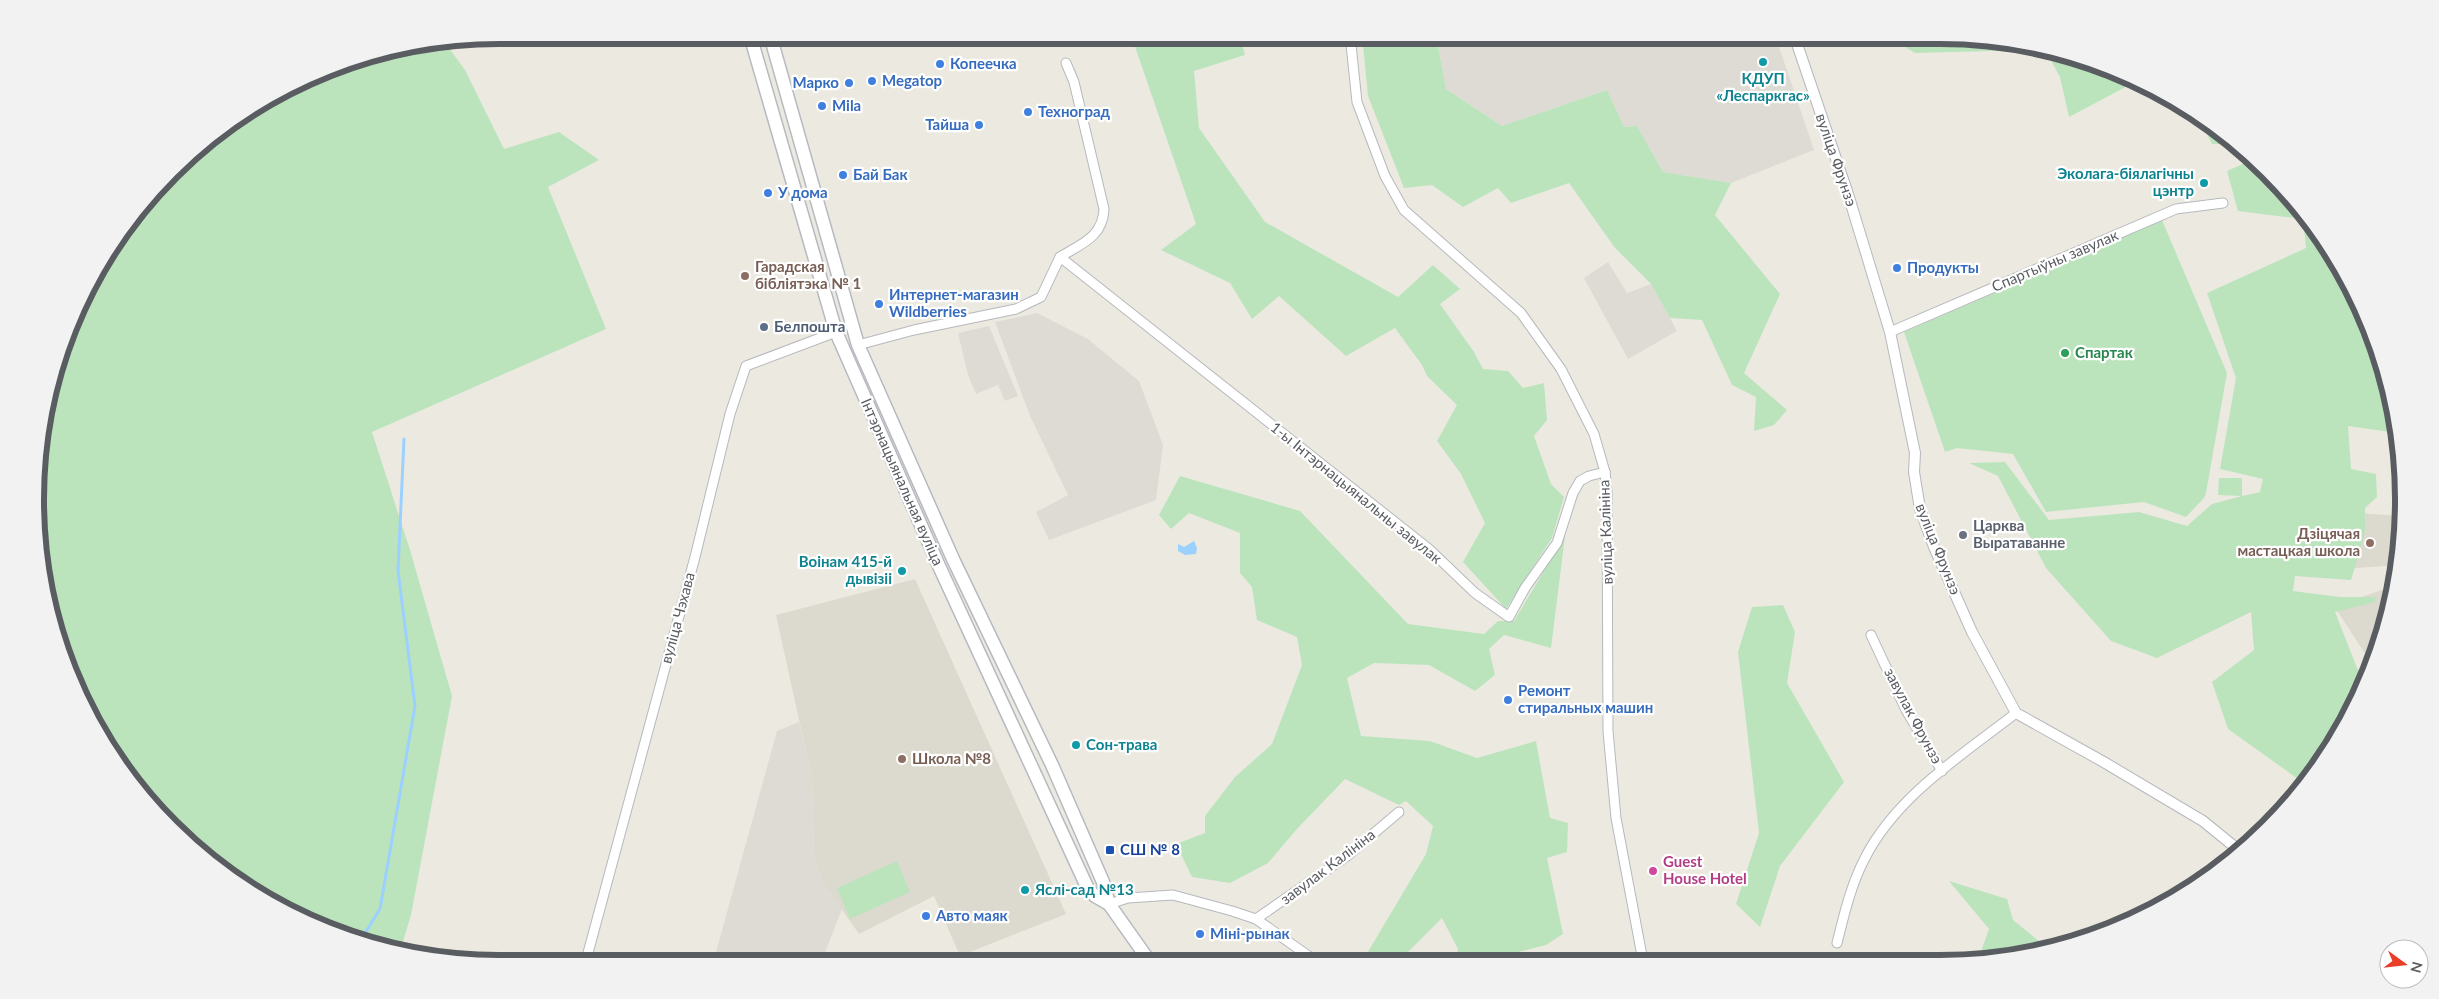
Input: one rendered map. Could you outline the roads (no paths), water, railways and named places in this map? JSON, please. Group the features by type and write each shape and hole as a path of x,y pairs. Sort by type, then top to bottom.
{"main road":[{"name":"Інтэрнацыянальная вуліца","path":"753,44 836,332 939,566 1088,889 1095,896 1109,904"},
{"name":"Інтэрнацыянальная вуліца","path":"773,44 858,345 953,559 1052,765 1103,882 1109,904 1145,955"}],"street":[{"name":"вуліца Калініна","path":"1351,44 1357,102 1385,176 1404,210 1521,313 1561,368 1594,434 1605,472 1609,530 1608,731 1616,818 1642,955"},
{"name":"вуліца Фрунзэ","path":"1797,44 1848,194 1890,332 1915,453 1914,472 1920,508 1972,632 2016,713"},
{"path":"858,345 914,330 1016,309 1041,297 1060,257 1096,233 1104,222 1104,209 1074,82 1066,63"},
{"name":"Спартыўны завулак","path":"1890,332 2176,209 2222,203"},
{"name":"1-ы Інтэрнацыянальны завулак","path":"1060,257 1429,549 1475,592 1509,618 1525,588 1556,543 1573,493 1580,482 1588,476 1605,472"},
{"path":"836,332 853,327"},
{"name":"вуліца Чэхава","path":"587,955 695,557 730,414 746,366 836,332"},
{"path":"939,566 953,559"},
{"name":"завулак Фрунзэ","path":"1871,635 1906,710 1942,771"},
{"path":"2016,713 2203,821 2234,847"},
{"name":"завулак Фрунзэ","path":"1837,943 1848,901 1864,860 1892,816 1942,771 2016,713"},
{"name":"завулак Калініна","path":"1256,919 1347,856 1399,812"},
{"path":"1109,904 1128,898 1173,895 1256,919 1307,955"}],"water":[{"path":"1194,541 1197,548 1196,554 1185,555 1178,551 1178,544 1184,547"}],"waterway":[{"path":"364,934 380,909 415,706 398,571 404,439"}],"place":[{"name":"КДУП «Леспаркгас»","path":"1763,62"},
{"name":"Копеечка","path":"940,64"},
{"name":"Megatop","path":"872,81"},
{"name":"Марко","path":"849,83"},
{"name":"Mila","path":"822,106"},
{"name":"Техноград","path":"1028,112"},
{"name":"Тайша","path":"979,125"},
{"name":"Бай Бак","path":"843,175"},
{"name":"Эколага-біялагічны цэнтр","path":"2204,183"},
{"name":"У дома","path":"768,193"},
{"name":"Продукты","path":"1897,268"},
{"name":"Гарадская бібліятэка № 1","path":"745,276"},
{"name":"Интернет-магазин Wildberries","path":"879,304"},
{"name":"Белпошта","path":"764,327"},
{"name":"Спартак","path":"2065,353"},
{"name":"Царква Выратаванне","path":"1963,535"},
{"name":"Дзіцячая мастацкая школа","path":"2370,543"},
{"name":"Воінам 415-й дывізіі","path":"902,571"},
{"name":"Ремонт стиральных машин","path":"1508,700"},
{"name":"Сон-трава","path":"1076,745"},
{"name":"Школа №8","path":"902,759"},
{"name":"СШ № 8","path":"1110,850"},
{"name":"Guest House Hotel","path":"1653,871"},
{"name":"Яслі-сад №13","path":"1025,890"},
{"name":"Авто маяк","path":"926,916"},
{"name":"Міні-рынак","path":"1200,934"}]}
